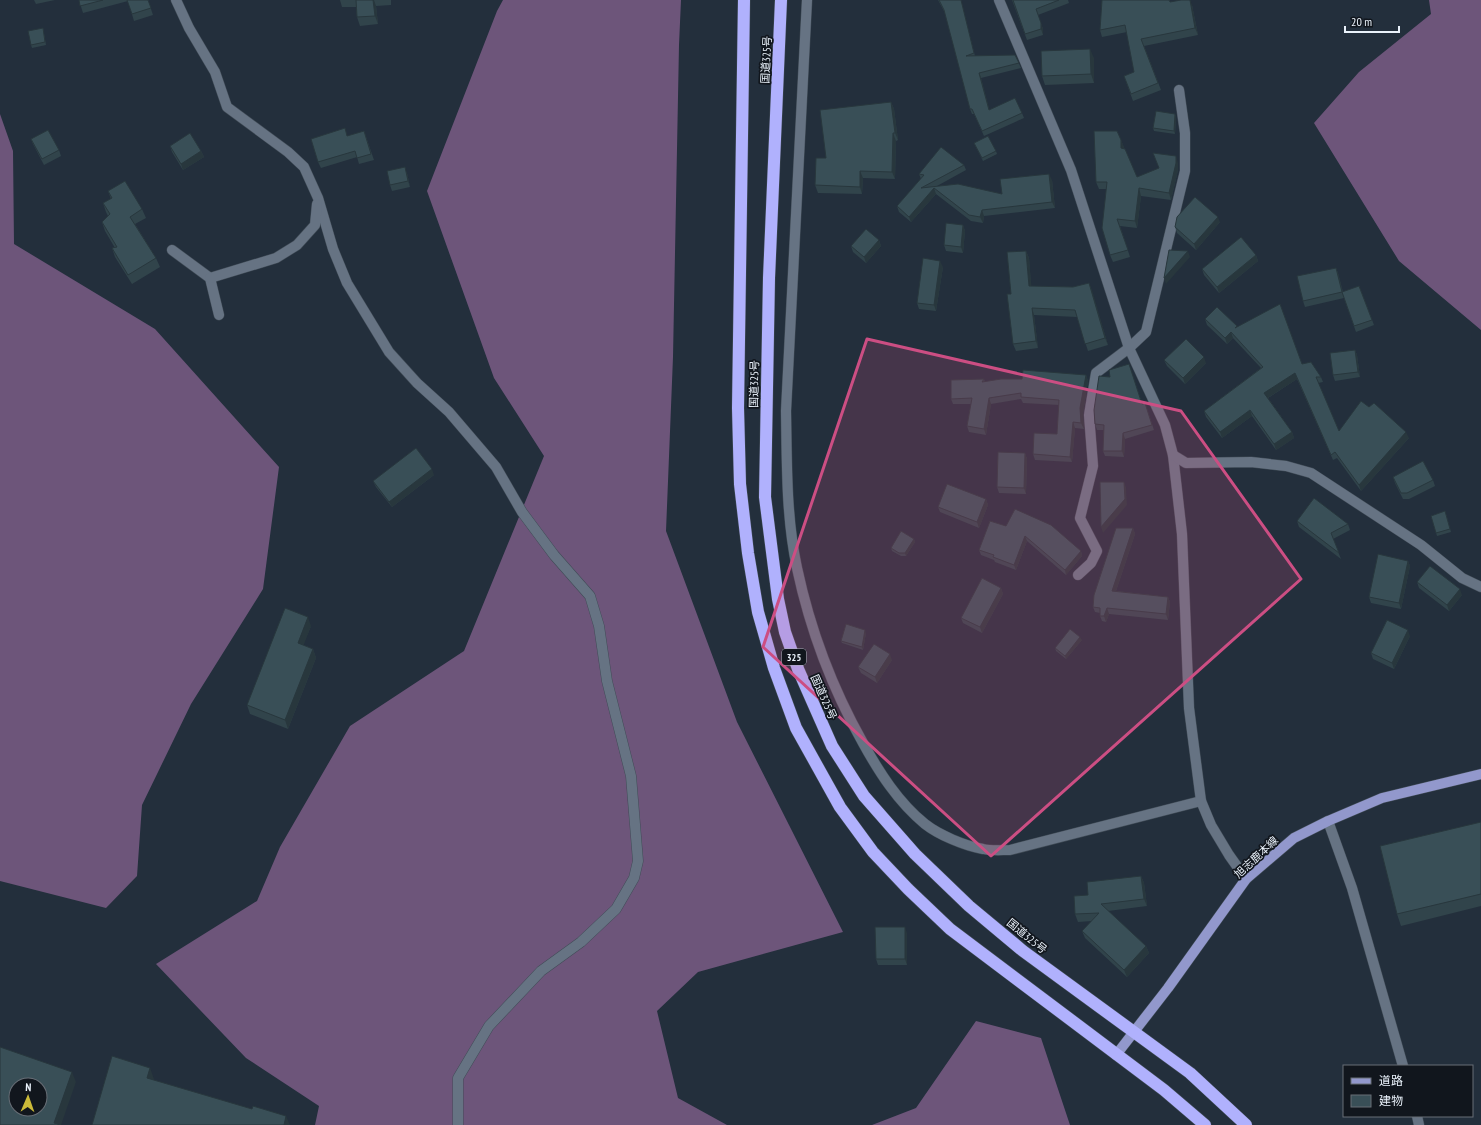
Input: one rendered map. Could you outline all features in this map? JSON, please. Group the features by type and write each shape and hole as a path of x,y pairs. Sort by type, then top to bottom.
{"highway":[{"name":"国道325号","path":"744,0 738,408 740,484 748,554 758,612 774,668 796,728 840,807 872,852 950,929 1164,1090 1205,1125"},
{"name":"国道325号","path":"782,0 769,278 764,497 778,599 785,632 816,711 836,752 864,796 915,854 969,906 1023,951 1190,1073 1246,1125"}],"main road":[{"name":"旭志鹿本線","path":"1116,1055 1246,879 1294,838 1328,821 1382,798 1481,774"}],"street":[{"path":"176,0 189,28 216,72 227,107 288,152 304,167 318,198 333,248 347,283 389,352 417,383 449,412 496,467 522,512 554,555 590,596 599,626 607,681 631,776 638,861 634,878 616,909 581,942 541,971 489,1026 458,1078 458,1125"},
{"path":"807,0 786,411 787,461 790,507 797,567 810,617 826,668 848,715 875,765 901,801 926,824 953,840 982,849 1010,850 1201,801"},
{"path":"999,0 1071,170 1129,348 1165,425 1172,455 1182,534 1189,708 1201,801 1211,825 1229,855 1246,879"},
{"path":"1078,575 1091,563 1097,551 1080,518 1093,466 1089,415 1096,373 1129,348 1146,332 1185,170 1184,133 1180,90"},
{"path":"210,278 276,258 297,245 315,225 318,198"},
{"path":"172,250 210,278 219,315"},
{"path":"1172,455 1186,463 1251,462 1286,466 1310,474 1421,546 1462,578 1481,587"},
{"path":"1328,821 1352,888 1403,1065"}],"highlighted area":[{"path":"867,339 1181,411 1301,579 991,856 763,647"}],"shaded area":[{"path":"503,0 681,0 673,357 666,531 737,722 843,932 698,972 657,1011 678,1098 727,1125 315,1125 319,1106 246,1058 156,964 257,901 280,847 350,726 464,651 544,456 494,378 427,191 497,11"},
{"path":"1429,0 1481,0 1481,330 1399,261 1314,123 1359,72 1431,14"},
{"path":"0,114 13,151 14,244 155,329 279,467 263,589 191,704 142,805 137,876 106,908 0,881"},
{"path":"976,1021 1041,1038 1070,1125 872,1125 916,1108"}],"building":[{"path":"79,0 103,0 80,6"},
{"path":"127,0 148,0 151,8 132,14"},
{"path":"356,0 373,0 375,16 357,17"},
{"path":"939,0 961,0 974,53 966,56 1015,55 1019,63 979,73 989,110 1015,98 1022,113 982,131 972,109 970,109 944,10"},
{"path":"1013,0 1059,0 1036,9 1041,23 1041,29 1025,34"},
{"path":"1102,0 1169,0 1170,2 1190,0 1195,28 1141,39 1158,83 1131,94 1124,76 1134,72 1125,25 1100,30"},
{"path":"43,28 45,42 31,45 28,31"},
{"path":"1090,49 1091,74 1042,76 1041,51"},
{"path":"891,102 895,133 893,133 892,172 860,171 860,187 815,185 816,158 826,158 820,110"},
{"path":"1156,111 1175,114 1174,131 1153,128"},
{"path":"345,128 347,136 364,131 371,154 357,158 355,151 318,162 311,139"},
{"path":"48,130 59,150 42,159 31,139"},
{"path":"1094,131 1117,131 1121,140 1121,148 1125,149 1137,177 1159,168 1153,153 1176,156 1176,163 1169,193 1139,188 1135,221 1117,219 1128,250 1110,255 1102,228 1107,182 1096,182"},
{"path":"190,133 201,151 181,164 170,146"},
{"path":"988,136 996,151 982,158 974,143"},
{"path":"941,147 964,165 921,188 958,184 1002,194 1000,179 1049,174 1052,202 982,210 980,217 969,215 934,188 909,217 897,206 924,175 919,174"},
{"path":"405,167 408,181 390,185 387,171"},
{"path":"125,181 142,209 130,217 156,258 128,275 112,248 117,247 102,222 110,214 103,203 112,198 108,191"},
{"path":"1195,197 1218,217 1194,244 1175,227 1177,217"},
{"path":"946,223 963,225 961,247 944,245"},
{"path":"866,229 879,240 864,257 851,246"},
{"path":"1241,237 1256,255 1217,287 1202,269"},
{"path":"1169,250 1188,251 1164,278"},
{"path":"1026,251 1029,286 1073,287 1089,283 1105,338 1085,344 1075,310 1032,308 1036,341 1013,344 1007,294 1011,294 1007,252"},
{"path":"923,258 940,261 934,305 917,303"},
{"path":"1336,268 1342,292 1303,301 1297,276"},
{"path":"1359,286 1372,320 1354,326 1342,292"},
{"path":"1280,304 1302,364 1311,362 1321,377 1316,377 1339,431 1361,401 1369,407 1374,403 1406,432 1359,485 1335,452 1331,455 1295,373 1264,393 1292,432 1274,444 1250,410 1220,432 1204,411 1263,367 1231,332 1225,338 1205,319 1217,307 1237,326 1235,328"},
{"path":"1186,339 1204,357 1183,378 1164,360"},
{"path":"1355,350 1358,372 1333,375 1330,353"},
{"path":"1129,364 1142,404 1145,403 1152,425 1123,433 1122,451 1103,451 1104,425 1095,424 1094,410 1099,376 1110,377 1109,370"},
{"path":"1023,370 1086,375 1080,408 1081,423 1073,422 1070,457 1033,454 1034,433 1057,434 1059,400 1021,397 1021,393 989,398 984,429 967,426 972,398 951,399 951,380 984,379 982,382 1001,379 1022,379"},
{"path":"416,448 432,469 389,502 373,481"},
{"path":"998,452 1025,453 1024,488 997,487"},
{"path":"1423,461 1433,480 1407,493 1401,493 1393,477"},
{"path":"1100,482 1124,482 1125,499 1101,527"},
{"path":"947,484 986,499 977,522 938,507"},
{"path":"1314,498 1348,524 1331,533 1339,553 1297,521"},
{"path":"1015,509 1051,525 1081,551 1065,570 1025,536 1014,565 993,557 994,555 979,550 990,521 1006,526"},
{"path":"1445,511 1450,529 1436,533 1431,516"},
{"path":"1116,528 1133,528 1112,591 1168,597 1166,614 1107,608 1104,616 1100,616 1100,608 1093,607 1094,595"},
{"path":"901,531 914,539 905,553 899,553 891,548"},
{"path":"1378,554 1408,561 1399,603 1369,597"},
{"path":"1430,566 1460,589 1447,605 1417,582"},
{"path":"982,578 1001,588 980,627 961,618"},
{"path":"285,608 308,617 298,643 313,649 285,720 247,705"},
{"path":"1387,620 1408,630 1392,663 1371,653"},
{"path":"846,624 865,630 862,647 841,641"},
{"path":"1070,629 1080,637 1065,656 1055,648"},
{"path":"874,644 890,654 875,677 858,667"},
{"path":"1481,822 1481,894 1397,914 1380,846"},
{"path":"1141,876 1144,899 1101,904 1146,946 1124,970 1082,931 1099,913 1075,914 1074,896 1088,895 1087,882"},
{"path":"875,927 905,927 905,959 876,959"},
{"path":"0,1047 72,1072 54,1123 58,1125 0,1125"},
{"path":"112,1056 150,1068 147,1078 252,1109 253,1106 286,1116 284,1125 92,1125"}]}
